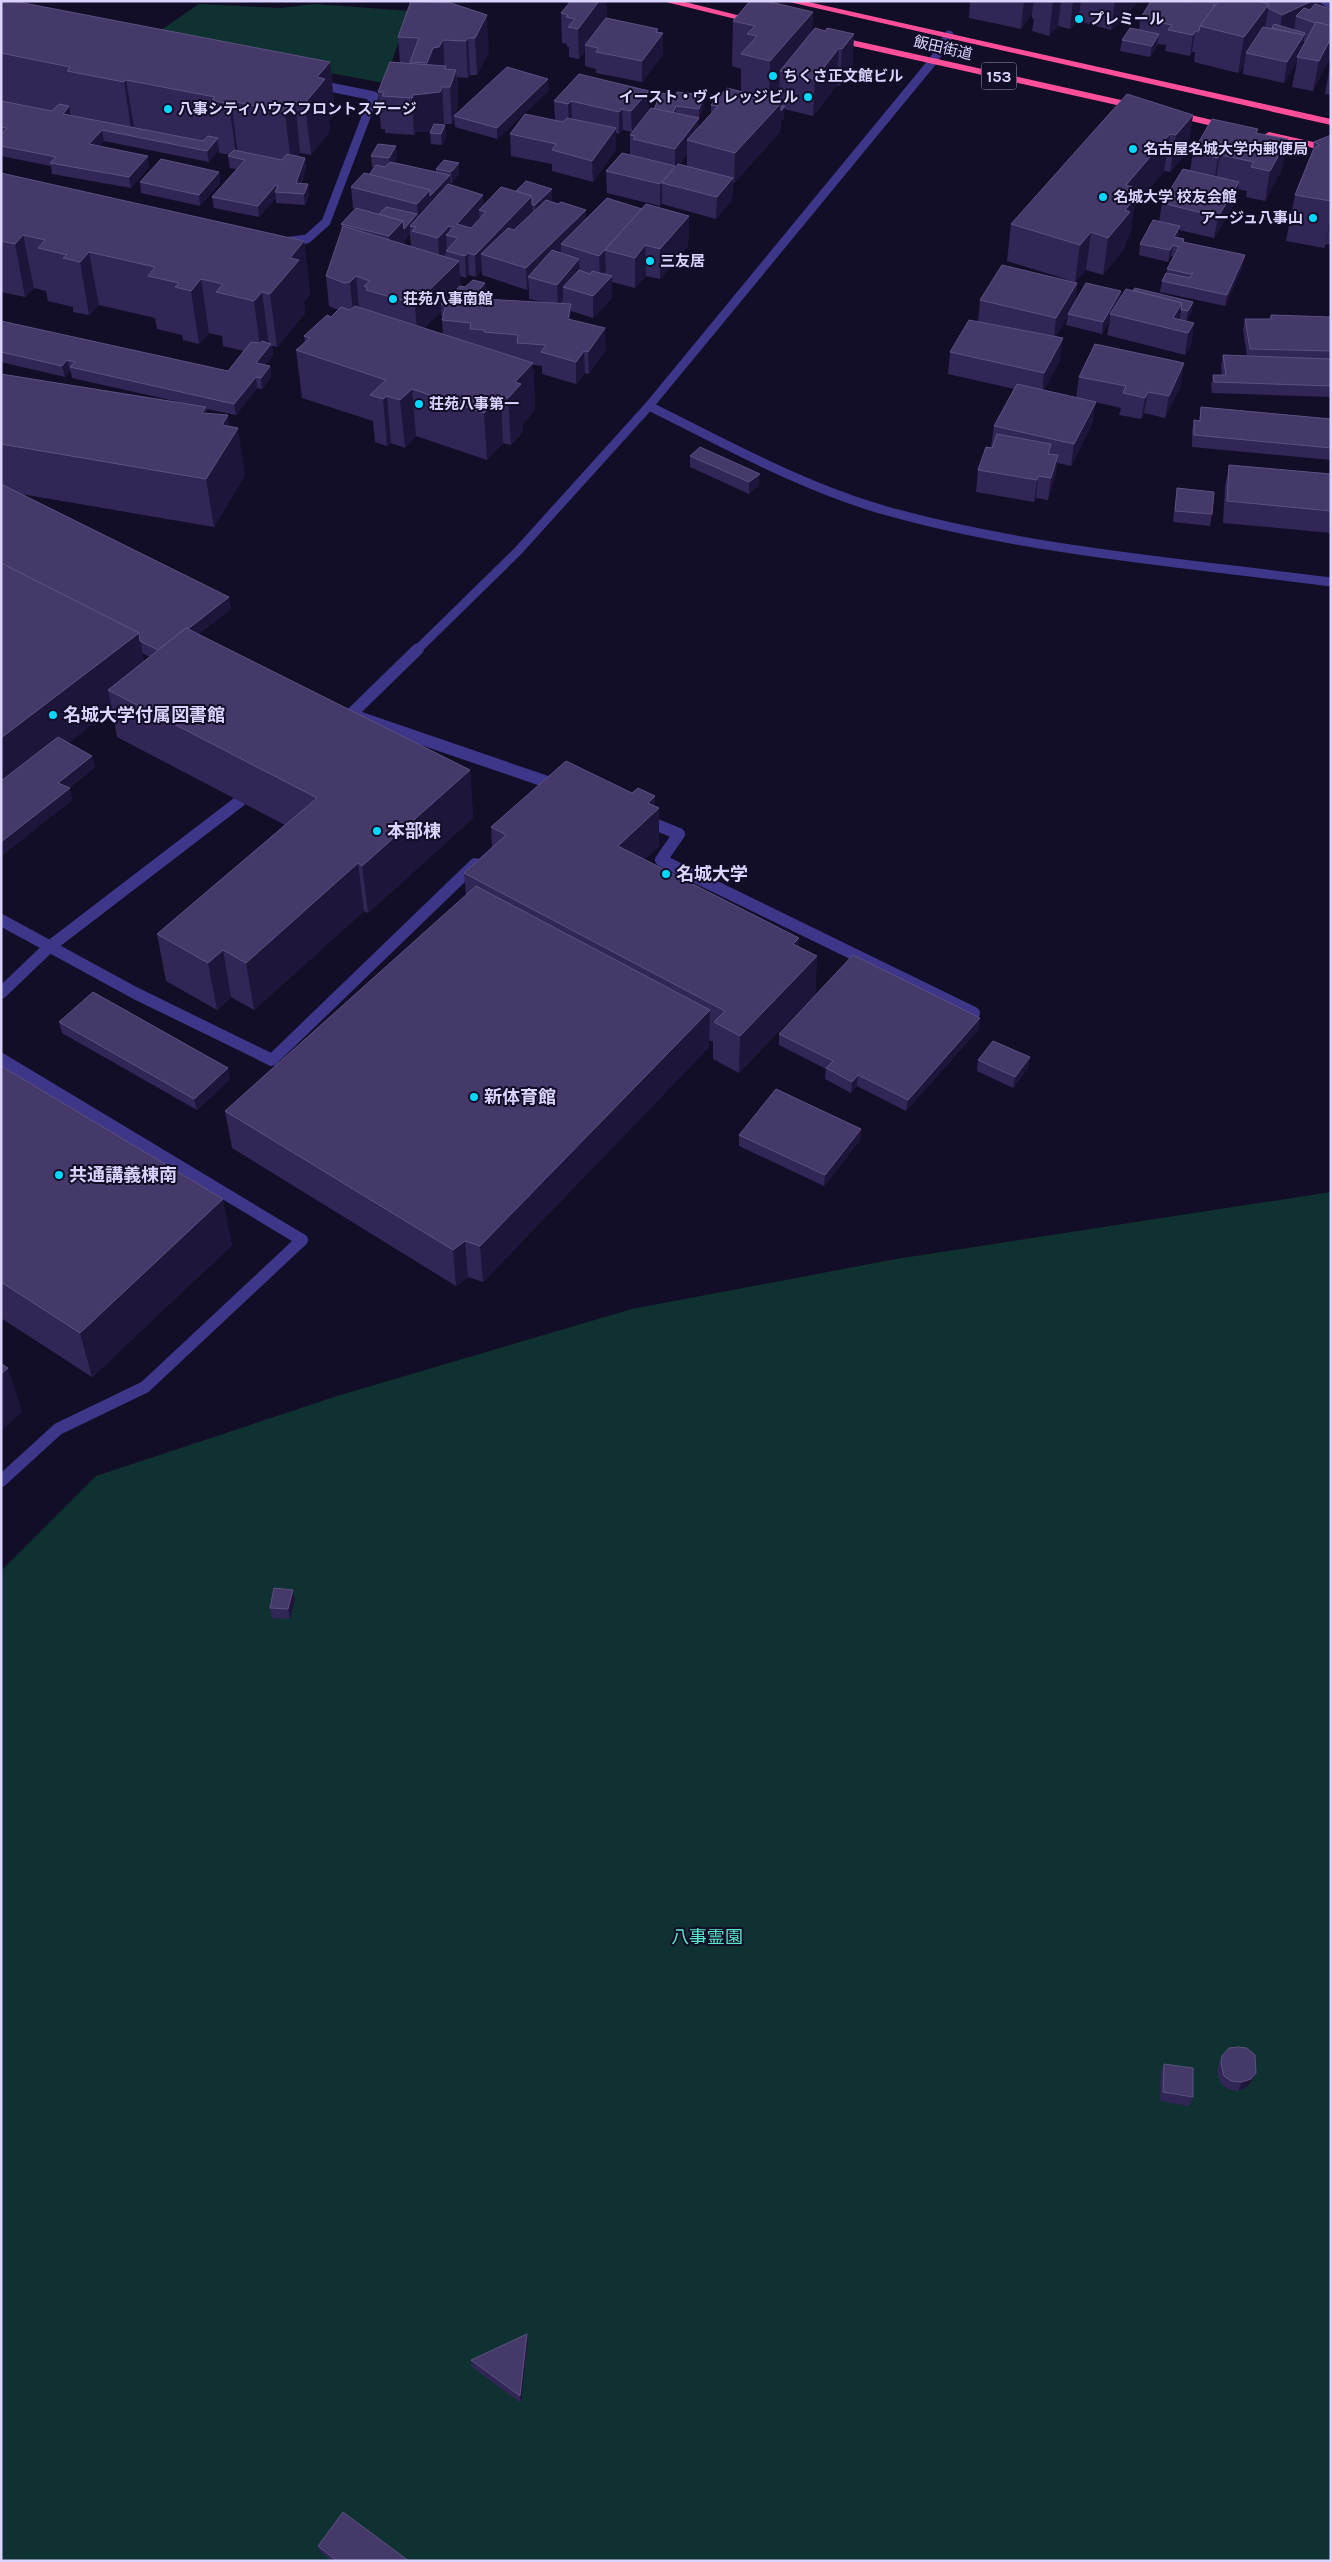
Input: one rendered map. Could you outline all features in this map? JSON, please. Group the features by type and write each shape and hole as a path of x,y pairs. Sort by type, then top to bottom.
{"highway":[{"path":"667,1 762,23"},
{"name":"飯田街道","path":"790,1 949,35 1331,122"},
{"name":"飯田街道","path":"819,36 1147,108"},
{"path":"1166,113 1244,130"},
{"path":"1263,134 1331,149"}],"street":[{"path":"1325,1 1331,4"},
{"path":"333,730 353,715 518,552 649,406 933,61 949,35"},
{"path":"273,244 307,240 326,222 374,96 308,83"},
{"path":"649,406 796,478 886,512 972,531 1103,553 1331,582"},
{"path":"353,715 558,789"},
{"path":"1,993 48,948 240,801"},
{"path":"636,816 679,834 661,860 974,1013"},
{"path":"1,920 48,948 173,1014 272,1060 487,853"},
{"path":"1,1059 302,1240 145,1387 58,1429 1,1481"}],"green space":[{"path":"199,4 281,8 314,4 410,11 384,83 148,39"},
{"name":"八事霊園","path":"1331,1192 1331,2561 1,2561 1,1571 96,1476 337,1396 632,1309 896,1259"}],"building":[{"path":"1,1 13,1 330,62 317,77 325,79 305,103 295,101 285,112 231,101 229,104 212,100 215,97 67,71 70,67 1,53"},
{"path":"411,1 451,3 487,15 475,38 468,38 466,41 443,40 439,47 433,48 427,63 410,62 419,38 398,37"},
{"path":"571,1 599,1 578,29 568,27 575,19 566,17 568,15 561,13"},
{"path":"750,1 766,1 813,12 770,61 741,54 757,36 747,34 755,26 733,21"},
{"path":"1151,1 1205,1 1215,3 1213,6 1215,6 1200,26 1199,31 1195,31 1193,35 1168,30 1172,25 1140,19"},
{"path":"1218,1 1258,1 1269,4 1244,37 1200,26"},
{"path":"1258,1 1312,1 1282,15 1268,8 1269,4"},
{"path":"1315,4 1331,9 1331,26 1315,23 1296,16 1304,8 1310,10"},
{"path":"606,18 658,29 656,32 663,33 642,61 596,52 598,48 585,45"},
{"path":"1316,22 1331,26 1331,38 1319,61 1297,57"},
{"path":"1274,24 1305,33 1304,35 1272,28"},
{"path":"1263,27 1304,35 1287,62 1246,53"},
{"path":"815,28 825,31 827,28 854,34 842,49 839,48 815,79 780,71"},
{"path":"1130,28 1159,34 1152,46 1122,40"},
{"path":"390,62 446,66 445,69 456,70 450,87 442,87 440,92 413,95 412,98 382,96 384,92 378,92"},
{"path":"507,67 548,79 497,128 454,116"},
{"path":"579,74 649,91 631,111 622,109 619,112 571,101 568,104 554,101"},
{"path":"727,88 782,102 735,153 687,140 718,106 711,105"},
{"path":"677,92 704,95 699,109 676,106 673,113 654,109 661,93 676,95"},
{"path":"716,94 720,95 714,102 713,101"},
{"path":"1127,94 1193,115 1176,135 1170,134 1126,185 1132,187 1126,194 1136,197 1125,210 1130,212 1108,238 1091,232 1080,245 1011,224"},
{"path":"1,101 52,111 59,104 69,106 63,114 203,141 208,136 218,138 207,151 102,130 89,144 148,156 129,177 50,163 56,157 1,146 1,135 7,128 1,127"},
{"path":"651,108 699,118 675,149 633,139 635,136 630,135"},
{"path":"525,114 563,122 567,118 616,128 592,161 552,150 556,144 510,134"},
{"path":"1212,119 1258,129 1256,133 1288,139 1270,171 1251,167 1254,162 1220,155 1218,158 1193,152"},
{"path":"434,124 445,125 441,134 430,133"},
{"path":"1331,135 1331,201 1295,195 1314,148 1320,145 1314,142"},
{"path":"378,144 396,146 389,158 371,156"},
{"path":"234,150 282,160 287,154 305,158 296,183 308,184 304,194 275,192 278,186 276,185 258,206 212,197 245,160 228,156"},
{"path":"622,153 675,166 660,184 606,171"},
{"path":"161,159 219,172 199,195 140,182"},
{"path":"444,160 459,163 451,172 436,169"},
{"path":"390,162 450,175 430,196 430,190 369,175 376,165 385,167"},
{"path":"678,164 733,178 717,197 662,183"},
{"path":"1183,169 1239,182 1218,217 1162,203"},
{"path":"1,173 304,241 290,258 299,260 270,294 262,292 254,301 216,292 223,284 201,279 191,291 175,287 179,283 148,276 155,267 89,252 80,262 63,258 67,255 38,248 45,240 23,235 15,244 1,241"},
{"path":"364,173 430,190 417,204 351,187"},
{"path":"526,181 552,189 535,205 532,205 532,196 516,191"},
{"path":"448,184 483,195 457,224 471,228 486,212 479,210 501,187 532,196 475,255 468,253 465,256 446,251 458,238 446,235 454,227 449,226 438,238 412,231 416,227 410,226"},
{"path":"607,198 642,209 599,256 561,244"},
{"path":"546,200 558,204 561,202 586,210 526,268 481,254 508,228 514,230"},
{"path":"646,204 689,216 660,249 645,245 635,258 605,250"},
{"path":"386,207 417,214 404,229 403,221 379,214"},
{"path":"356,208 403,221 389,236 341,224"},
{"path":"1153,220 1180,226 1174,237 1184,239 1183,242 1245,255 1227,295 1162,281 1166,273 1190,278 1193,272 1190,274 1167,269 1179,247 1173,245 1170,250 1140,244"},
{"path":"343,226 459,261 415,304 366,290 368,288 364,286 370,281 356,276 350,282 344,283 326,276"},
{"path":"552,250 579,259 557,285 528,277"},
{"path":"1002,265 1077,283 1056,318 980,300"},
{"path":"579,270 590,274 592,271 612,276 593,296 563,287"},
{"path":"473,280 485,283 479,290 483,291 476,299 466,298 464,302 447,301 446,306 441,304 460,286 465,287"},
{"path":"1086,283 1121,291 1103,322 1068,314"},
{"path":"1135,288 1193,302 1188,311 1181,310 1182,303 1133,290"},
{"path":"1126,289 1182,303 1173,318 1194,323 1188,333 1110,314"},
{"path":"466,298 571,304 568,319 605,328 588,352 584,351 576,362 541,352 546,345 517,343 518,335 484,332 485,330 470,329 471,323 442,320 447,301 464,302"},
{"path":"355,306 533,363 515,382 521,384 508,398 501,395 484,413 412,389 400,400 387,396 383,399 370,395 386,380 296,350 310,338 304,336 327,315 331,317 341,307 350,310"},
{"path":"1271,315 1331,317 1331,351 1250,349 1245,319 1271,319"},
{"path":"969,320 1063,338 1044,373 950,352"},
{"path":"1,321 228,371 251,342 260,343 262,341 271,344 256,363 270,366 261,378 256,377 234,404 70,367 75,362 67,360 62,366 1,352"},
{"path":"1095,344 1184,363 1169,396 1148,392 1145,398 1123,393 1126,386 1079,377"},
{"path":"1223,355 1331,359 1331,386 1214,382 1213,375 1226,375"},
{"path":"1,374 206,407 202,413 228,415 222,425 238,428 206,479 1,444"},
{"path":"1017,384 1096,402 1074,444 994,426"},
{"path":"1201,407 1331,419 1331,448 1194,435 1194,420 1200,421"},
{"path":"997,434 1051,444 1048,454 1058,455 1051,478 1038,476 1037,480 978,470 986,447 992,448"},
{"path":"700,447 760,474 749,482 690,456"},
{"path":"1229,465 1331,474 1331,511 1227,501"},
{"path":"1,484 229,597 158,650 140,641 139,633 1,563"},
{"path":"1177,488 1214,492 1212,514 1175,511"},
{"path":"1,563 139,633 1,738"},
{"path":"186,628 470,770 362,866 358,863 246,963 223,950 208,963 157,934 317,798 108,690"},
{"path":"58,737 92,756 58,783 70,788 1,842 1,781"},
{"path":"566,761 632,793 638,788 655,796 648,803 659,808 618,846 799,938 793,944 817,956 740,1036 714,1022 725,1011 464,873 506,835 491,827"},
{"name":"新体育館","path":"476,886 710,1010 480,1246 465,1241 453,1250 225,1111"},
{"path":"853,955 980,1018 908,1100 858,1075 852,1082 826,1068 833,1061 779,1034"},
{"path":"93,992 228,1068 194,1099 59,1022"},
{"path":"993,1041 1030,1057 1015,1077 978,1060"},
{"name":"共通講義棟南","path":"1,1066 223,1199 80,1333 1,1282"},
{"path":"776,1089 861,1129 825,1175 739,1135"},
{"path":"1,1364 8,1368 1,1374"},
{"path":"274,1588 293,1590 288,1609 270,1608"},
{"path":"1229,2048 1247,2048 1255,2055 1256,2073 1251,2079 1242,2082 1231,2081 1224,2076 1221,2063 1222,2056"},
{"path":"1164,2064 1193,2068 1193,2097 1163,2092"},
{"path":"527,2334 520,2396 471,2360"},
{"path":"343,2512 409,2561 337,2561 318,2546"}],"place":[{"name":"プレミール","path":"1079,19"},
{"name":"ちくさ正文館ビル","path":"773,76"},
{"name":"イースト・ヴィレッジビル","path":"808,97"},
{"name":"八事シティハウスフロントステージ","path":"168,109"},
{"name":"名古屋名城大学内郵便局","path":"1133,149"},
{"name":"名城大学 校友会館","path":"1103,197"},
{"name":"アージュ八事山","path":"1313,218"},
{"name":"三友居","path":"650,261"},
{"name":"荘苑八事南館","path":"393,299"},
{"name":"荘苑八事第一","path":"419,404"},
{"name":"名城大学付属図書館","path":"53,715"},
{"name":"本部棟","path":"377,831"},
{"name":"名城大学","path":"666,874"},
{"name":"新体育館","path":"474,1097"},
{"name":"共通講義棟南","path":"59,1175"}]}
